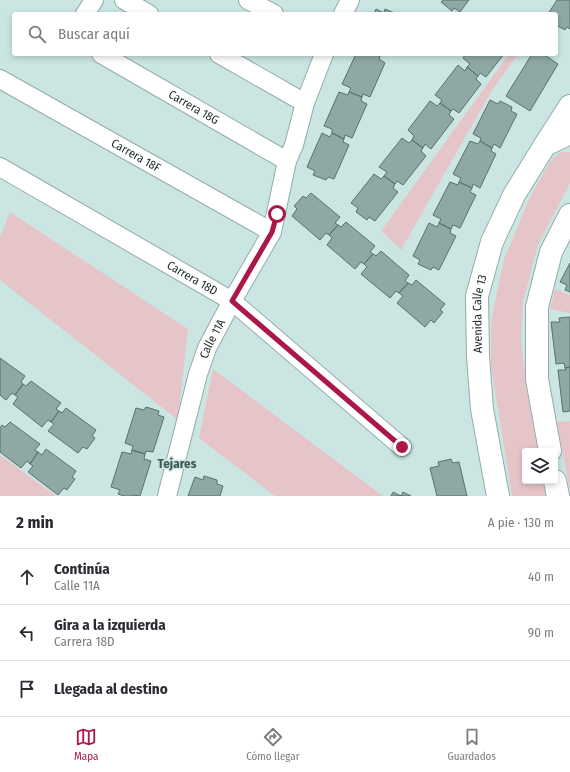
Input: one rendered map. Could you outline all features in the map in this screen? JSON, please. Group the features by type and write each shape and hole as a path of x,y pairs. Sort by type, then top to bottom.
{"street":[{"path":"86,12 94,0"},
{"path":"124,0 145,12"},
{"path":"248,0 270,12"},
{"path":"344,12 350,0"},
{"name":"Carrera 18G","path":"104,56 287,161"},
{"path":"223,56 305,103"},
{"name":"Calle 11A","path":"167,496 198,374 207,348 272,232 287,161 294,145 305,103 323,56"},
{"name":"Carrera 18F","path":"0,79 272,232"},
{"name":"Avenida Calle 13","path":"498,496 482,409 478,356 477,296 492,242 514,195 570,106"},
{"path":"545,145 570,133"},
{"path":"545,145 570,142"},
{"name":"Carrera 18D","path":"0,167 232,301 402,447"},
{"path":"549,448 537,379 537,307 551,252 570,215"},
{"path":"556,484 558,496"}],"shaded area":[{"path":"508,56 517,56 491,92 401,250 381,231"},
{"path":"561,152 570,152 570,183 538,245 523,302 521,340 527,391 537,448 522,448 522,484 544,484 546,496 512,496 491,366 491,321 504,259 530,197 551,160"},
{"path":"10,212 188,329 178,420 0,280 0,237"},
{"path":"555,289 570,295 570,313 550,309"},
{"path":"213,369 383,496 275,496 199,438"},
{"path":"570,421 570,491 557,422"},
{"path":"0,455 56,496 0,496"}],"building":[{"path":"443,0 469,0 460,12 454,8 452,11 441,2"},
{"path":"557,0 570,0 570,29 567,27 565,30 558,26 558,12 549,12"},
{"path":"376,9 382,12 375,12"},
{"path":"385,9 392,12 384,12"},
{"path":"355,56 380,56 379,59 385,63 370,97 363,94 362,97 349,92 351,88 342,84"},
{"path":"464,56 502,56 486,77 480,73 478,76 467,67 470,64 463,58"},
{"path":"531,56 546,56 558,64 530,111 506,96"},
{"path":"458,65 465,71 467,67 478,76 476,79 481,84 459,113 453,109 451,111 440,103 442,100 435,95"},
{"path":"339,92 348,95 349,92 362,97 361,101 367,104 352,138 345,135 344,139 332,133 332,129 324,126"},
{"path":"490,100 498,104 500,101 512,107 511,111 517,114 500,148 494,144 492,148 480,141 481,138 473,134"},
{"path":"430,101 437,106 440,103 451,111 449,115 454,119 431,149 425,144 423,148 412,140 414,136 408,130"},
{"path":"322,133 330,137 332,133 344,139 343,142 349,145 334,179 328,177 326,180 313,175 315,171 307,167"},
{"path":"402,138 409,143 412,140 423,148 421,151 426,156 403,185 397,181 395,184 384,176 387,172 379,167"},
{"path":"470,141 478,144 480,141 492,148 491,151 496,154 480,188 473,184 472,188 459,182 461,178 453,174"},
{"path":"374,174 381,179 384,176 395,184 393,188 398,192 375,221 369,217 367,220 356,212 358,208 351,203"},
{"path":"450,182 458,185 459,182 472,188 470,192 476,195 460,228 453,225 451,229 439,223 441,219 433,215"},
{"path":"311,193 340,217 335,223 338,225 329,235 326,233 320,240 292,216 297,209 294,206 303,196 306,198"},
{"path":"346,222 375,246 370,252 373,254 364,264 361,262 355,269 327,245 332,238 329,235 338,225 341,227"},
{"path":"429,223 437,227 439,223 451,229 450,233 456,236 439,270 433,267 431,270 418,264 420,260 413,256"},
{"path":"381,251 409,275 405,281 408,283 399,293 396,291 390,298 361,274 367,267 364,264 373,254 376,256"},
{"path":"570,263 570,292 565,290 567,285 560,282"},
{"path":"416,280 445,304 440,310 443,312 434,323 431,320 425,327 397,303 403,296 399,293 408,283 412,285"},
{"path":"570,317 570,367 565,368 564,363 556,364 551,322 560,322 559,318"},
{"path":"0,358 25,376 21,382 23,384 15,395 12,393 6,400 0,395"},
{"path":"570,367 570,411 563,412 558,370 566,370 565,368"},
{"path":"31,381 61,403 56,409 59,411 51,422 48,420 42,427 13,404 18,397 15,395 23,384 26,386"},
{"path":"146,407 159,411 158,415 164,417 153,452 146,451 145,454 132,450 133,446 125,443 136,408 144,410"},
{"path":"66,408 96,430 92,436 95,438 87,449 83,447 78,453 48,431 54,424 51,422 59,411 62,413"},
{"path":"10,422 40,444 35,450 38,452 30,464 27,461 21,468 0,452 0,428 2,425 5,427"},
{"path":"46,449 76,471 72,477 75,479 67,490 64,488 58,495 28,472 33,466 30,464 38,452 42,455"},
{"path":"132,450 145,454 144,459 151,461 140,496 124,496 118,494 120,490 111,487 122,452 131,454"},
{"path":"451,459 453,463 459,462 467,496 437,496 430,468 439,466 438,462"},
{"path":"204,476 217,480 217,484 223,486 220,496 188,496 195,477 203,480"},
{"path":"393,492 401,496 391,496"},
{"path":"403,492 411,496 401,496"}],"district":[{"name":"Tejares","path":"177,463"}],"route":[{"path":"277,214 272,232 232,301 402,447"}]}
